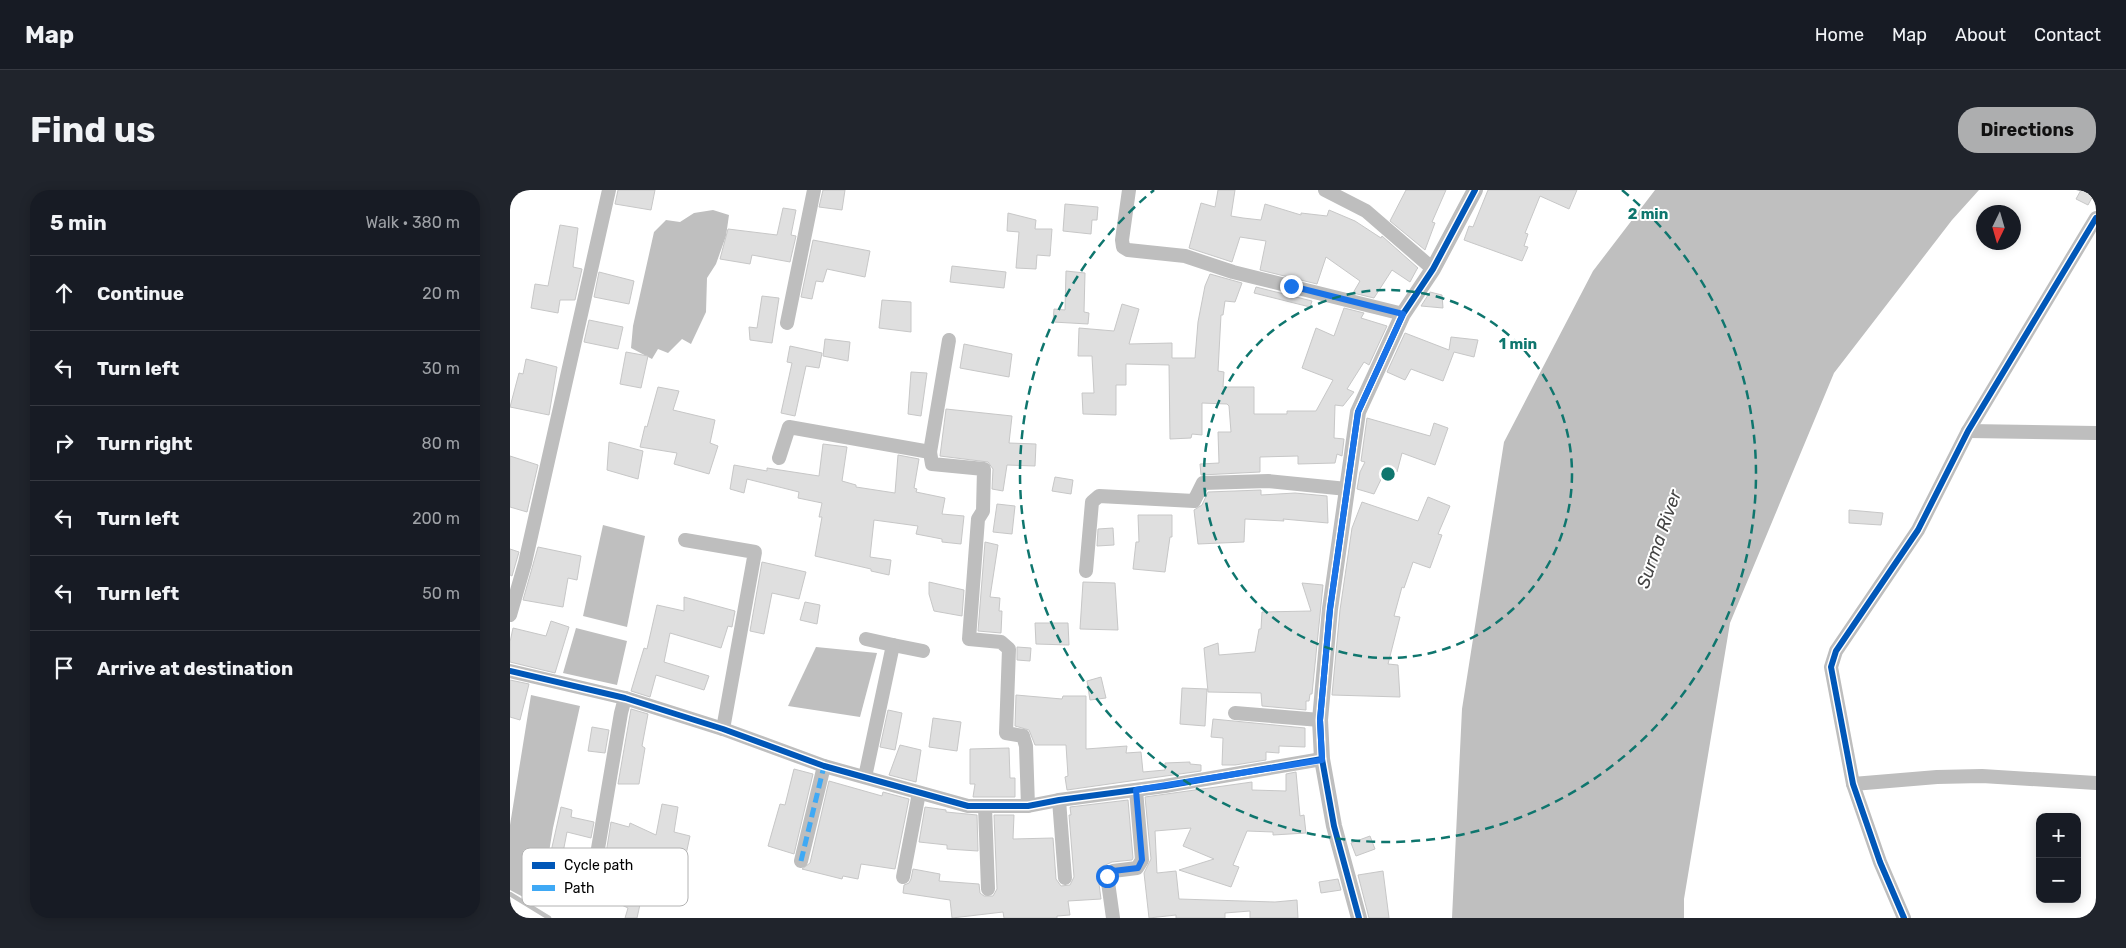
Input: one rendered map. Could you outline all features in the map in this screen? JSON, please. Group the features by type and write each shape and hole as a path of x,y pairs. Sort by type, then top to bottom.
{"street":[{"path":"510,615 525,563 609,190"},
{"path":"787,323 814,190"},
{"path":"1129,190 1122,240 1123,247 1128,250 1186,256 1233,272 1403,314"},
{"path":"1325,190 1366,211 1433,269"},
{"path":"1359,918 1334,826 1322,760 1320,720 1330,609 1358,412 1403,314 1433,269 1475,190"},
{"path":"1904,918 1880,862 1852,784 1831,667 1836,651 1918,530 1968,431 2096,218"},
{"path":"950,340 930,452 932,464 984,469 982,511 978,519 969,639 1001,642 1008,649 1006,733 1022,736 1026,746 1028,806"},
{"path":"779,458 788,427 930,452"},
{"path":"1968,431 2096,433"},
{"path":"1086,571 1092,502 1099,496 1194,501 1203,483 1259,481 1347,489"},
{"path":"685,540 755,552 723,729"},
{"path":"866,638 923,651"},
{"path":"865,776 893,645"},
{"path":"510,671 625,698 723,729 824,766 968,806 1028,806 1322,760"},
{"path":"598,848 625,698"},
{"path":"1235,713 1320,720"},
{"path":"801,862 824,766"},
{"path":"1852,784 1937,777 1982,776 2096,784"},
{"path":"1113,918 1107,876 1113,871 1138,868 1142,860 1136,790"},
{"path":"903,877 919,793"},
{"path":"1060,800 1065,878"},
{"path":"985,807 988,889"}],"water":[{"name":"Surma River","path":"1655,190 1979,190 1952,220 1834,373 1730,623 1684,899 1684,918 1452,918 1462,709 1504,442 1593,271"},
{"path":"713,210 729,215 726,236 716,264 707,278 706,312 691,344 682,339 668,353 658,349 652,359 631,348 633,326 654,232 666,220 680,222 694,213"},
{"path":"603,525 645,536 627,627 583,616"},
{"path":"576,628 627,641 617,685 563,673"},
{"path":"816,647 877,653 860,717 788,706"},
{"path":"531,695 580,706 550,848 522,848 522,896 510,890 510,825"}],"building":[{"path":"618,190 655,190 651,210 615,204"},
{"path":"823,190 845,190 842,210 819,207"},
{"path":"1218,190 1235,190 1231,216 1261,220 1265,204 1301,215 1301,213 1327,216 1329,210 1355,221 1381,238 1382,236 1418,268 1410,282 1392,270 1374,298 1353,293 1360,281 1326,257 1317,284 1260,270 1266,241 1240,237 1232,262 1189,248 1201,203 1215,207"},
{"path":"1406,190 1446,190 1432,222 1435,223 1425,250 1390,221"},
{"path":"1488,190 1577,190 1569,209 1540,196 1525,233 1528,234 1524,246 1528,247 1522,261 1464,240 1469,226 1473,227"},
{"path":"2081,190 2096,190 2088,205 2076,199"},
{"path":"1065,204 1098,207 1097,220 1092,220 1091,234 1063,231"},
{"path":"783,208 796,210 791,235 796,236 790,262 752,255 750,264 720,259 728,229 777,235"},
{"path":"1008,213 1036,220 1035,229 1052,229 1050,256 1037,255 1036,269 1016,268 1019,232 1007,231"},
{"path":"560,225 578,228 573,267 582,269 575,300 560,300 558,313 531,308 535,284 548,286"},
{"path":"813,240 870,251 865,277 827,269 823,282 816,281 812,299 801,297"},
{"path":"952,266 1006,272 1004,288 950,282"},
{"path":"1066,271 1085,273 1084,312 1089,313 1088,324 1053,322 1054,309 1065,310"},
{"path":"599,272 634,281 629,304 594,297"},
{"path":"1210,274 1242,283 1235,302 1225,301 1223,315 1221,315 1218,371 1224,372 1223,387 1254,387 1254,414 1287,414 1287,411 1316,411 1333,380 1302,368 1316,328 1334,336 1344,308 1364,313 1361,318 1387,326 1369,365 1364,362 1347,389 1354,392 1343,406 1335,405 1334,438 1344,439 1342,456 1337,454 1335,463 1298,464 1298,456 1260,457 1260,472 1201,475 1200,464 1219,463 1218,432 1231,432 1229,406 1227,404 1202,403 1202,435 1192,434 1191,438 1170,439 1169,365 1126,364 1126,385 1116,385 1116,415 1083,414 1082,393 1094,393 1092,356 1078,356 1079,328 1114,331 1122,304 1139,309 1129,344 1172,343 1172,358 1195,358 1198,322 1205,286"},
{"path":"1256,287 1312,301 1310,307 1254,293"},
{"path":"1430,292 1442,295 1443,308 1421,306"},
{"path":"762,296 779,298 772,343 750,340 749,327 757,328"},
{"path":"882,300 911,302 911,332 879,328"},
{"path":"589,320 623,327 618,349 584,342"},
{"path":"1405,333 1449,350 1451,337 1478,340 1474,357 1454,352 1443,381 1411,369 1405,380 1387,372"},
{"path":"825,339 850,342 848,361 823,356"},
{"path":"964,344 1012,354 1009,377 960,368"},
{"path":"790,346 822,353 819,368 806,366 795,416 781,413 792,363 787,362"},
{"path":"626,352 648,356 641,388 620,384"},
{"path":"526,359 557,367 549,415 510,407 519,373 523,374"},
{"path":"911,372 927,373 921,416 908,414"},
{"path":"658,387 679,391 673,410 715,420 710,443 718,446 709,474 674,464 677,453 640,447"},
{"path":"946,409 1012,416 1009,443 1036,444 1035,466 1007,465 1003,491 992,489 993,469 988,462 940,456"},
{"path":"1367,418 1430,436 1434,423 1448,428 1435,465 1402,453 1397,472 1386,469 1374,494 1357,489 1360,472 1365,462 1361,461"},
{"path":"609,442 643,451 638,479 607,470"},
{"path":"823,444 847,447 842,481 856,485 856,487 895,493 898,455 919,459 914,488 917,489 916,492 945,498 942,514 964,516 961,544 942,542 942,539 916,534 918,526 874,520 870,557 891,560 889,575 871,571 871,569 815,556 822,517 819,517 822,503 798,498 799,492 747,479 744,493 730,489 734,465 767,471 767,468 819,476"},
{"path":"510,456 538,465 527,512 510,507"},
{"path":"1055,477 1073,480 1071,494 1052,491"},
{"path":"1261,490 1261,495 1295,493 1327,496 1328,523 1283,519 1284,521 1245,519 1244,542 1198,544 1194,510 1202,505 1208,492"},
{"path":"1428,497 1450,506 1438,534 1442,535 1430,568 1413,562 1404,588 1402,587 1394,616 1400,617 1388,664 1398,665 1400,697 1332,695 1340,610 1352,528 1362,502 1418,521"},
{"path":"997,504 1015,506 1012,534 993,532"},
{"path":"1849,510 1883,513 1881,525 1849,523"},
{"path":"1138,515 1172,515 1172,537 1170,537 1165,572 1133,569 1136,542 1139,542"},
{"path":"1113,528 1114,545 1097,546 1098,529"},
{"path":"985,542 998,545 990,597 1000,598 999,611 1002,611 1001,633 978,631"},
{"path":"538,547 581,556 577,580 568,578 563,607 523,600"},
{"path":"510,549 519,552 512,576 510,575"},
{"path":"762,562 806,572 799,599 772,593 764,634 750,631"},
{"path":"929,582 964,590 962,616 934,611 929,594"},
{"path":"1083,582 1115,583 1118,630 1080,629"},
{"path":"1302,583 1323,585 1312,694 1310,694 1309,701 1306,701 1306,710 1262,706 1261,693 1208,692 1204,648 1218,643 1219,655 1255,652 1259,629 1261,629 1262,612 1311,611"},
{"path":"684,597 735,611 732,627 728,626 721,648 670,633 664,662 709,676 704,690 656,675 650,697 631,691 644,648 647,649 657,605 684,611"},
{"path":"805,602 820,605 817,624 800,620"},
{"path":"551,621 569,627 555,673 510,662 510,642 513,628 546,636"},
{"path":"1035,623 1068,623 1069,645 1036,644"},
{"path":"1017,647 1031,648 1030,661 1017,660"},
{"path":"1101,677 1106,698 1090,700 1087,681"},
{"path":"510,680 529,684 520,720 510,717"},
{"path":"1182,688 1207,689 1205,726 1180,724"},
{"path":"1016,695 1062,699 1063,696 1086,696 1086,749 1127,746 1126,753 1141,752 1143,772 1165,770 1165,763 1190,762 1190,764 1201,765 1201,771 1067,790 1065,777 1068,776 1066,745 1035,745 1029,730 1015,726"},
{"path":"631,709 648,714 642,746 645,748 639,784 618,784"},
{"path":"888,710 902,713 895,750 880,747"},
{"path":"933,718 961,722 957,751 929,747"},
{"path":"1213,719 1305,728 1305,747 1279,746 1279,753 1266,752 1266,760 1222,765 1223,738 1211,737"},
{"path":"592,727 609,730 605,753 588,751"},
{"path":"900,745 921,750 916,782 889,775"},
{"path":"1009,748 1010,778 1015,778 1015,797 973,797 975,784 970,784 970,749"},
{"path":"794,769 813,774 794,854 768,846 780,804 785,805"},
{"path":"1296,772 1300,816 1304,815 1306,833 1273,835 1273,832 1247,831 1233,865 1239,867 1231,887 1179,870 1214,859 1183,846 1191,828 1155,831 1157,873 1176,871 1179,899 1275,902 1297,900 1298,918 1250,918 1250,911 1225,913 1225,918 1176,918 1176,915 1149,918 1144,873 1151,859 1145,797 1252,782 1252,790 1286,791 1286,774"},
{"path":"829,781 882,796 883,792 909,799 895,869 861,864 858,879 843,876 842,879 802,869 810,863"},
{"path":"1128,800 1132,860 1112,862 1101,867 1098,876 1101,899 1068,901 1070,915 1057,916 1057,918 1004,918 1003,912 952,918 950,900 903,893 904,885 909,883 913,869 940,874 939,881 979,884 980,893 984,896 993,896 997,889 994,815 1014,815 1013,839 1053,838 1056,879 1061,886 1070,885 1074,877 1070,807"},
{"path":"662,804 678,807 674,832 690,836 687,848 607,848 611,822 629,827 630,823 656,835"},
{"path":"561,807 572,810 571,817 594,822 591,838 567,832 564,848 552,848"},
{"path":"925,807 946,810 946,812 977,815 978,851 947,849 947,845 919,842"},
{"path":"1370,836 1375,849 1356,856 1351,843"},
{"path":"1383,871 1389,918 1369,918 1358,875"},
{"path":"1338,879 1341,890 1321,893 1319,882"},
{"path":"624,906 640,906 637,918 625,918 628,908"}],"waterway":[{"path":"510,894 522,901"},
{"path":"530,906 549,918"}],"marked path":[{"path":"801,861 824,766"}],"cycle path":[{"path":"1359,918 1334,826 1322,759 1320,720 1330,609 1358,412 1403,314 1433,269 1475,190"},
{"path":"1904,918 1880,862 1853,784 1831,667 1836,651 1918,530 1968,431 2096,218"},
{"path":"510,671 625,698 723,729 824,766 968,806 1028,806 1165,786 1322,759"}],"route":[{"path":"1107,876 1113,871 1138,868 1142,860 1136,790 1322,760 1320,720 1330,609 1358,412 1403,314 1291,286"}]}
